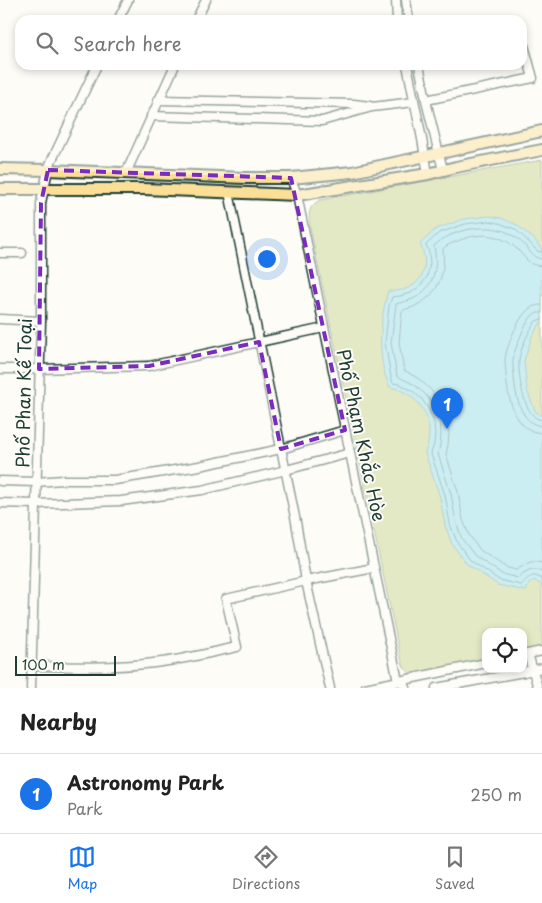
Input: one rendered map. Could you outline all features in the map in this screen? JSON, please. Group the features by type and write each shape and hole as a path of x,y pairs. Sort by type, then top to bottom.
{"main road":[{"path":"0,169 291,178 352,172 542,131"},
{"path":"0,189 144,189 297,195 428,174 542,150"}],"street":[{"path":"120,15 128,0"},
{"path":"198,15 206,0"},
{"path":"396,0 397,15"},
{"path":"406,0 408,15"},
{"path":"426,100 533,78 527,56"},
{"name":"Phố Phan Kế Toại","path":"31,688 41,321 41,203 48,170 95,70"},
{"path":"126,173 173,70"},
{"path":"408,70 428,174"},
{"path":"420,70 443,170"},
{"path":"158,100 372,106"},
{"path":"151,116 322,121 372,106 414,102"},
{"name":"Phố Phạm Khắc Hòe","path":"291,178 297,195 398,681"},
{"path":"229,192 286,470 306,581 330,688"},
{"path":"0,253 22,253"},
{"path":"0,319 41,321"},
{"path":"0,369 149,366 324,328"},
{"path":"0,481 115,480 199,466 281,449 345,430"},
{"path":"0,503 35,504 120,501 193,492 350,453"},
{"path":"32,666 115,666 154,663 237,647 226,599 374,568"},
{"path":"527,654 542,651"},
{"path":"527,656 538,688"},
{"path":"365,688 482,664"},
{"path":"436,688 542,668"},
{"path":"392,688 394,683 398,681"},
{"path":"398,681 404,684 406,688"}],"highlighted area":[{"path":"48,170 291,178 345,430 281,449 259,342 149,366 39,369 41,203"}],"green space":[{"path":"542,160 542,648 527,651 527,628 482,628 482,662 416,677 408,671 401,660 310,227 311,208 320,200"}],"water":[{"path":"489,216 501,218 517,225 535,240 542,250 542,321 532,336 524,361 527,390 535,411 542,416 542,586 534,580 529,584 526,591 498,585 467,564 452,544 445,525 440,497 425,453 428,442 428,421 424,411 411,396 390,387 381,352 381,327 388,291 399,291 407,288 415,284 420,278 425,263 420,244 436,229 464,219"}],"place":[{"name":"Astronomy Park","path":"447,429"}]}
